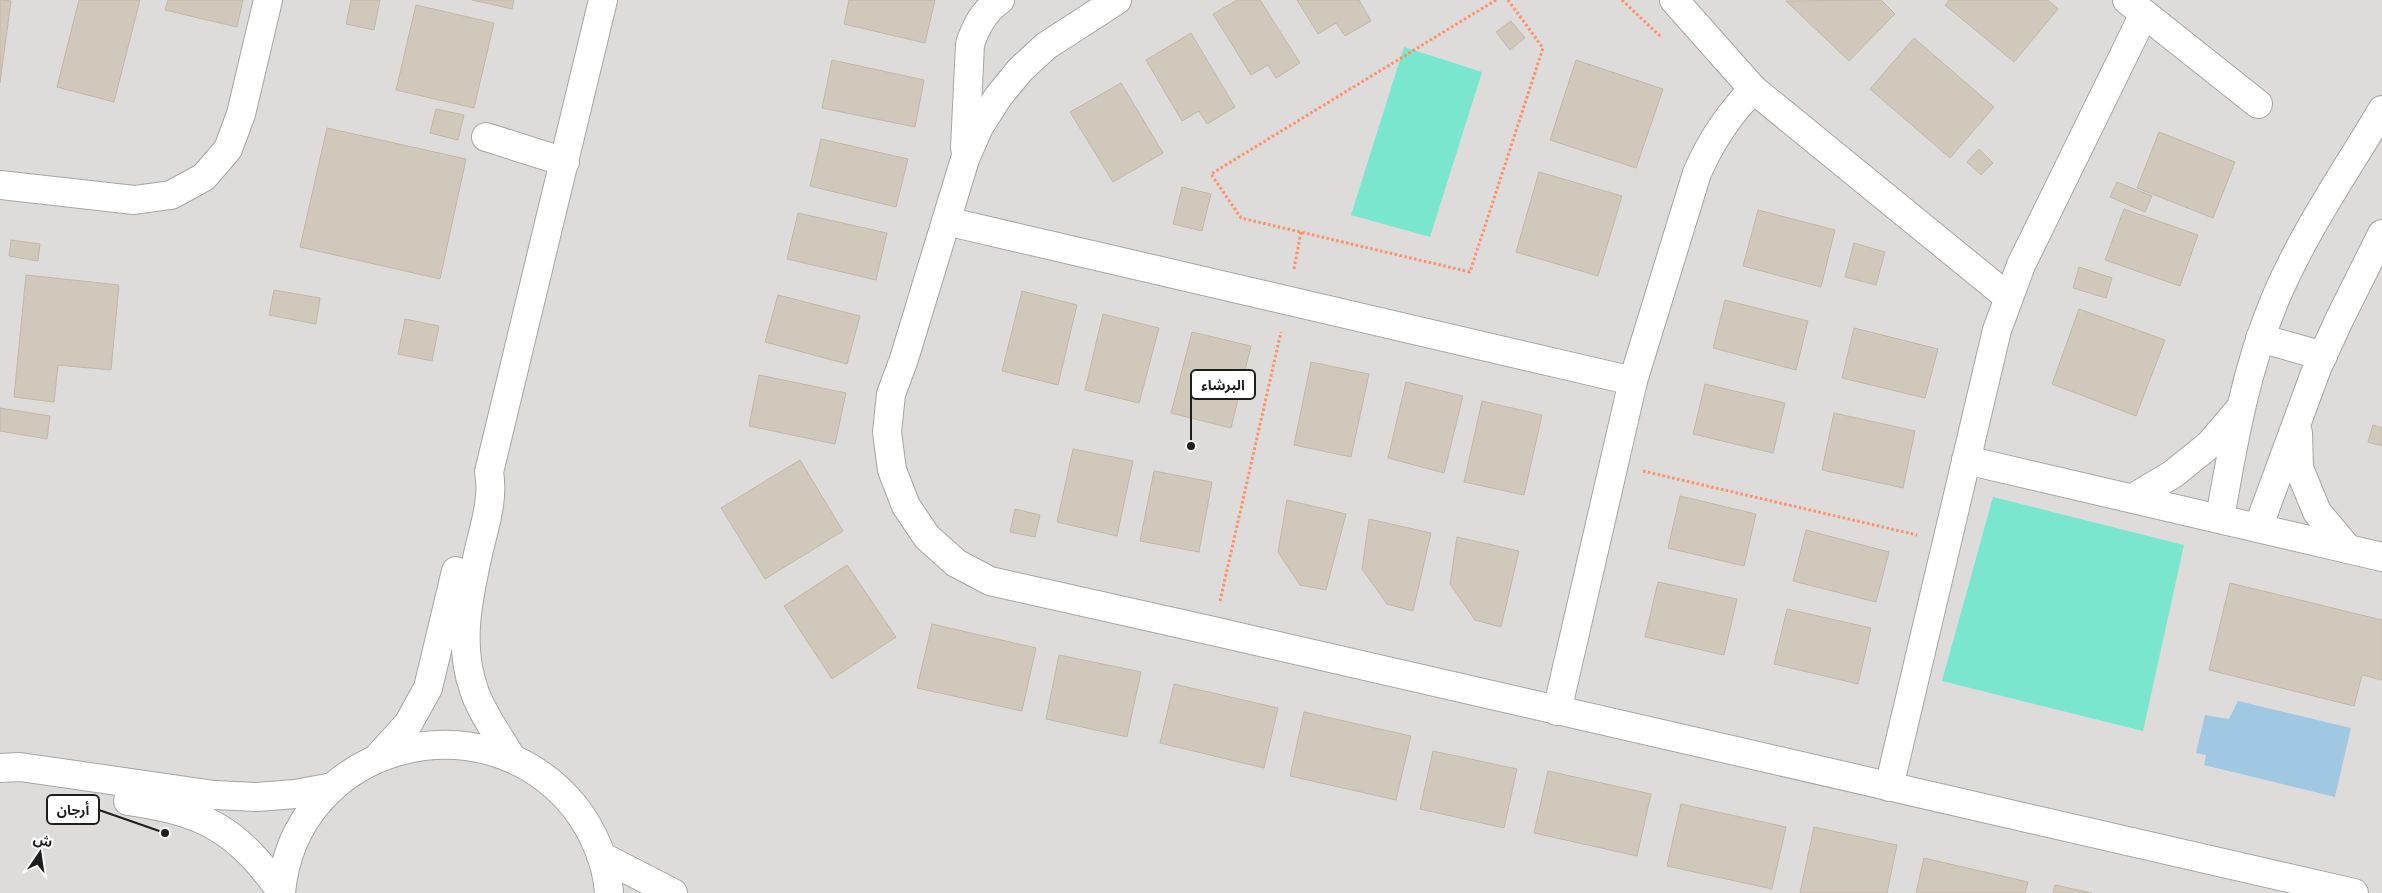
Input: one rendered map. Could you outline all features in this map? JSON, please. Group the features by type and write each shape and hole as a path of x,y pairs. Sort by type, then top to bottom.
{"street":[{"path":"0,185 134,200 171,195 204,177 228,149 241,114 268,0"},
{"path":"511,757 474,691 466,653 468,595 490,503 489,472 603,0"},
{"path":"965,159 970,44 976,28 985,14 1000,0"},
{"path":"1117,0 1046,46 1020,70 998,97 979,127 965,159 891,394 887,432 892,470 906,506 927,537 956,563 990,581 2354,893"},
{"path":"1674,0 1753,89 2008,297"},
{"path":"1890,787 1996,330 2021,265 2135,7 2258,104"},
{"path":"1556,711 1633,381 1697,173 1711,142 1730,114 1753,89"},
{"path":"2220,518 2239,410 2260,338 2274,301 2299,249 2382,110"},
{"path":"486,137 565,162"},
{"path":"946,221 1633,381"},
{"path":"2258,528 2297,420 2323,356 2382,234"},
{"path":"2260,338 2323,356"},
{"path":"2133,498 2181,469 2209,445 2239,410"},
{"path":"2297,420 2299,468 2317,512 2348,549"},
{"path":"1966,460 2382,557"},
{"path":"376,758 408,724 428,688 475,491 489,472"},
{"path":"281,892 286,862 297,834 313,809 333,787 348,775 376,758 404,748 446,743 486,749 511,757 538,772 563,792 583,817 594,836 601,856 609,893"},
{"path":"0,768 20,767 214,795 257,797 295,794 333,787"},
{"path":"0,783 163,806 196,816 224,831 245,849 264,868 281,892"},
{"path":"601,856 673,893"}],"path":[{"path":"1496,0 1211,174 1241,218 1470,272 1543,48 1508,0"},
{"path":"1213,631 1302,232"},
{"path":"1614,464 1947,541"}],"shaded area":[{"path":"0,0 2382,0 2382,893 0,893"}],"green space":[{"path":"1404,47 1482,72 1430,237 1351,215"},
{"path":"1993,497 2184,545 2143,731 1942,681"}],"water":[{"path":"2238,701 2351,728 2335,797 2204,765 2206,755 2196,753 2205,715 2229,719"}],"building":[{"path":"0,0 11,1 0,83"},
{"path":"79,0 140,0 114,102 57,87"},
{"path":"168,0 243,0 237,27 165,10"},
{"path":"351,0 380,0 374,30 346,24"},
{"path":"472,0 514,0 512,9"},
{"path":"849,0 935,0 925,43 844,24"},
{"path":"1237,0 1260,0 1300,63 1276,78 1268,65 1251,75 1213,14"},
{"path":"1297,0 1359,0 1371,21 1345,36 1336,23 1318,34"},
{"path":"1881,0 1895,14 1849,61 1786,1"},
{"path":"1949,0 2048,0 2058,9 2014,62 1945,5"},
{"path":"416,5 494,23 474,108 396,90"},
{"path":"1511,21 1525,38 1510,50 1496,32"},
{"path":"1191,33 1235,107 1207,124 1199,111 1182,121 1146,60"},
{"path":"1914,38 1994,107 1950,158 1870,89"},
{"path":"832,60 924,80 915,127 822,108"},
{"path":"1576,60 1663,89 1636,168 1550,140"},
{"path":"1121,83 1163,153 1113,182 1070,112"},
{"path":"436,109 464,115 458,140 430,133"},
{"path":"327,128 466,159 440,279 300,247"},
{"path":"2159,132 2235,162 2213,218 2137,188"},
{"path":"821,139 908,159 896,207 810,186"},
{"path":"1979,149 1993,163 1981,175 1967,162"},
{"path":"1539,172 1622,196 1598,276 1516,252"},
{"path":"2117,182 2152,196 2145,212 2110,197"},
{"path":"1182,187 1211,194 1202,231 1173,224"},
{"path":"2124,209 2198,235 2180,286 2105,260"},
{"path":"1758,210 1835,230 1821,287 1743,266"},
{"path":"798,213 887,233 876,280 787,259"},
{"path":"11,240 40,244 38,261 9,256"},
{"path":"1854,243 1885,252 1876,285 1845,277"},
{"path":"2079,267 2112,278 2106,298 2073,288"},
{"path":"26,275 119,285 111,370 58,365 54,402 14,397"},
{"path":"274,290 320,298 316,324 269,315"},
{"path":"1022,291 1077,305 1058,385 1002,371"},
{"path":"778,295 860,316 847,364 765,342"},
{"path":"1725,300 1808,321 1796,370 1713,348"},
{"path":"2079,309 2165,340 2136,416 2052,384"},
{"path":"1103,314 1159,328 1139,403 1085,390"},
{"path":"405,319 439,326 432,361 398,354"},
{"path":"1854,328 1938,349 1925,398 1842,378"},
{"path":"1192,332 1251,346 1231,428 1171,413"},
{"path":"1311,362 1369,374 1351,457 1294,445"},
{"path":"759,375 846,393 835,444 749,426"},
{"path":"1406,382 1463,396 1444,473 1388,458"},
{"path":"1705,384 1785,403 1773,453 1693,434"},
{"path":"1482,401 1542,415 1524,495 1464,482"},
{"path":"0,408 50,416 47,439 0,431"},
{"path":"1834,413 1915,431 1903,488 1822,470"},
{"path":"2373,425 2382,428 2382,446 2368,442"},
{"path":"1073,449 1133,461 1117,536 1057,522"},
{"path":"800,460 843,531 765,579 721,508"},
{"path":"1154,471 1212,482 1199,552 1140,541"},
{"path":"1680,496 1756,514 1744,566 1668,548"},
{"path":"1287,500 1346,514 1326,590 1300,585 1278,552"},
{"path":"1015,509 1040,515 1035,537 1010,532"},
{"path":"1369,519 1431,533 1413,611 1387,604 1362,569"},
{"path":"1806,530 1889,552 1876,602 1793,581"},
{"path":"1457,537 1519,551 1501,627 1475,620 1450,584"},
{"path":"847,565 896,637 832,679 784,606"},
{"path":"1658,582 1737,599 1724,655 1645,637"},
{"path":"2230,583 2382,620 2382,680 2362,675 2354,706 2209,670"},
{"path":"1787,609 1871,628 1858,684 1774,664"},
{"path":"932,624 1036,648 1022,711 917,688"},
{"path":"1059,655 1141,672 1127,737 1046,719"},
{"path":"1174,684 1278,708 1264,768 1160,743"},
{"path":"1304,712 1411,736 1396,800 1290,776"},
{"path":"1433,751 1517,769 1504,828 1420,809"},
{"path":"1548,771 1651,794 1637,856 1534,833"},
{"path":"1681,804 1786,827 1772,889 1667,866"},
{"path":"1814,827 1897,845 1887,893 1800,893"},
{"path":"1924,858 2028,882 2025,893 1916,893"},
{"path":"2055,885 2092,893 2053,893"}],"place":[{"name":"البرشاء","path":"1191,446"},
{"name":"أرجان","path":"165,833"}]}
